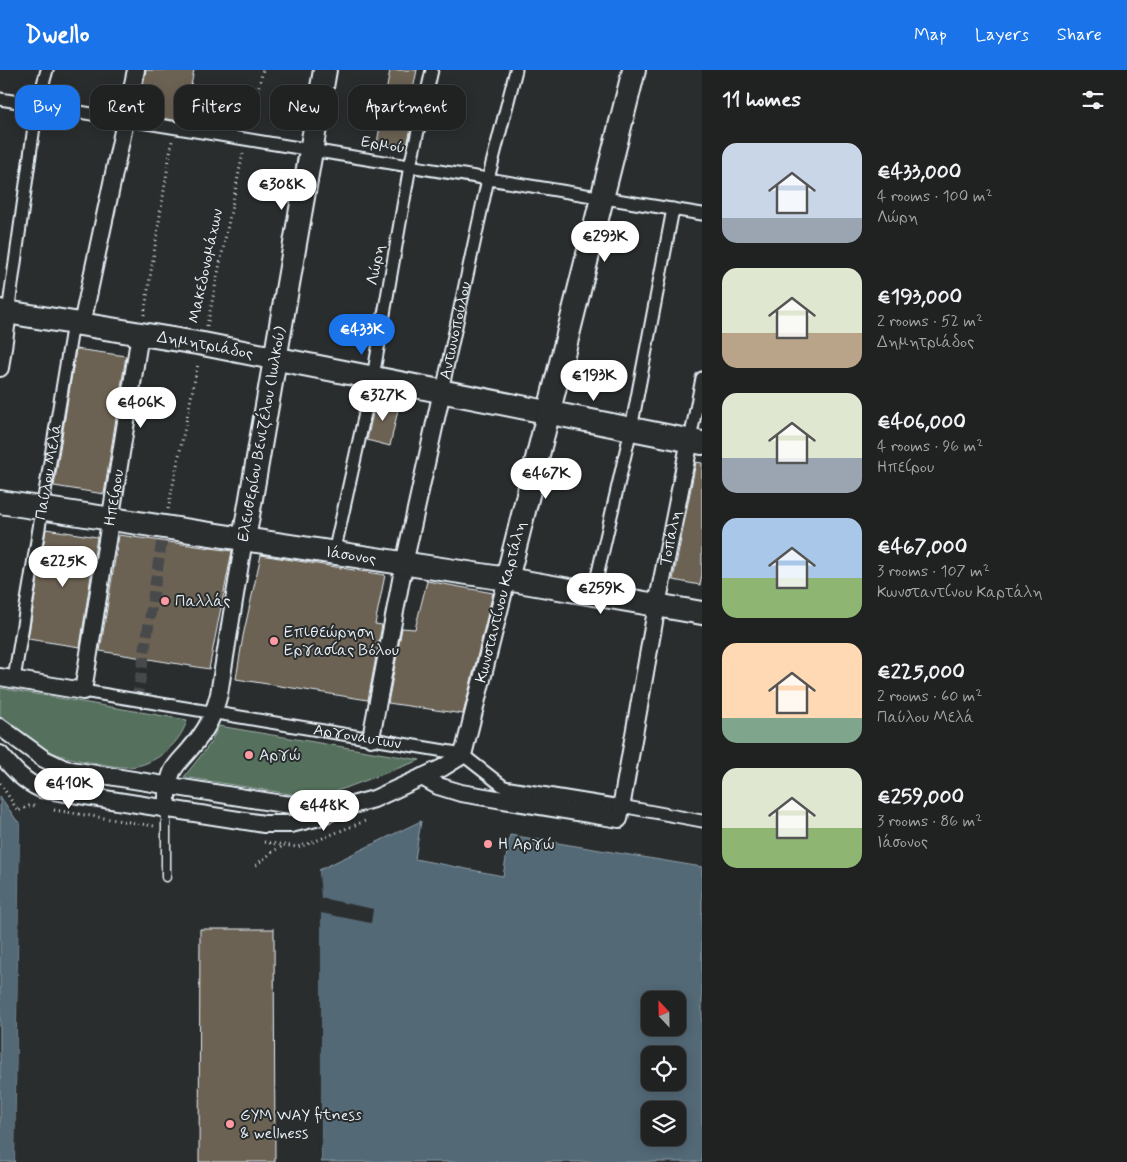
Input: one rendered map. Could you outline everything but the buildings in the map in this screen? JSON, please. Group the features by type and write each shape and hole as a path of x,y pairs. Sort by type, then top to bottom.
{"main road":[{"name":"Ελευθερίου Βενιζέλου (Ιωλκού)","path":"244,539 326,70"},
{"name":"Κωνσταντίνου Καρτάλη","path":"506,579 634,70"},
{"name":"Δημητριάδος","path":"4,312 203,344 696,441"},
{"name":"Ιάσονος","path":"0,502 506,579 702,613"}],"street":[{"path":"43,85 47,70"},
{"name":"Παύλου Μελά","path":"133,85 136,70"},
{"name":"Λώρη","path":"334,553 373,377 410,166 432,70"},
{"name":"Αντωνοπούλου","path":"370,738 404,564 488,179 516,70"},
{"name":"Ερμού","path":"0,99 15,101"},
{"path":"0,368 4,312 33,130"},
{"name":"Παύλου Μελά","path":"7,678 77,324 123,130"},
{"name":"Ερμού","path":"188,130 702,214"},
{"path":"593,594 632,429 673,209"},
{"name":"Ηπείρου","path":"83,691 140,334"},
{"name":"Τοπάλη","path":"620,812 657,605 696,441 702,378"},
{"name":"Ελευθερίου Βενιζέλου (Ιωλκού)","path":"166,810 168,785 175,766 204,732 214,712 219,694 244,539"},
{"name":"Κωνσταντίνου Καρτάλη","path":"463,755 506,579"},
{"name":"Αργοναυτών","path":"7,678 463,755 504,787 620,812"},
{"path":"0,727 44,759 65,769 283,804 338,809"},
{"path":"0,754 26,781 41,789 264,824 279,824 316,818 338,809 374,799 422,778 463,755"},
{"name":"Αργοναυτών","path":"422,778 461,794 702,821"}],"lane":[{"path":"166,810 166,877"}],"path":[{"name":"Μακεδονομάχων","path":"164,527 246,139 263,70"},
{"path":"140,334 175,130"},
{"path":"256,865 275,850 285,846 308,844 367,820"}],"green space":[{"path":"0,688 187,720 178,739 171,747 153,760 133,767 110,766 59,755 31,742 0,721"},
{"path":"219,726 420,760 343,789 318,795 290,794 184,777 210,744"}],"water":[{"path":"0,796 17,821 20,822 15,1162 0,1162"},
{"path":"421,821 415,859 503,876 510,835 702,867 702,1162 321,1162 319,870"}],"pier":[{"path":"20,822 23,823 18,1162 15,1162"},
{"path":"317,869 319,870 321,898 373,909 371,923 321,913 321,1162 318,1162"}],"tunnel":[{"path":"137,700 164,527"}],"place":[{"name":"Παλλάς","path":"165,601"},
{"name":"Επιθεώρηση Εργασίας Βόλου","path":"274,641"},
{"name":"Αργώ","path":"249,755"},
{"name":"Η Αργώ","path":"488,844"},
{"name":"GYM WAY fitness & wellness","path":"230,1124"}]}
